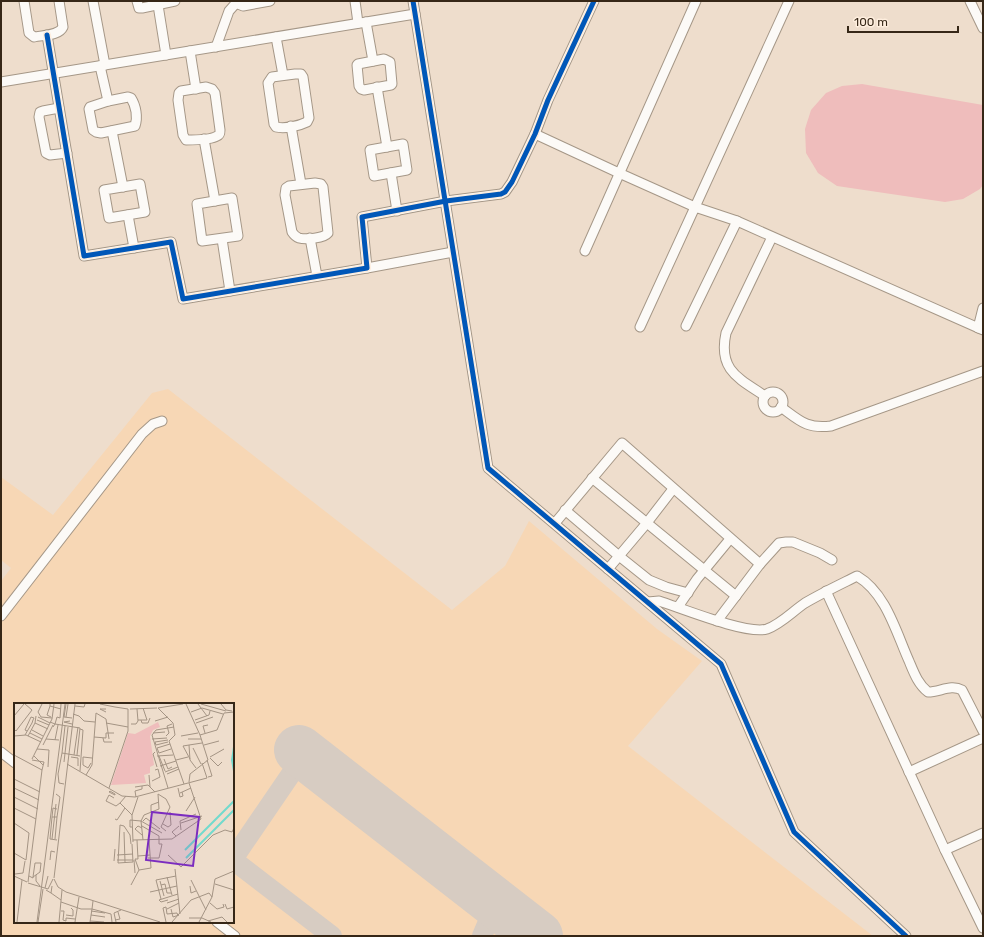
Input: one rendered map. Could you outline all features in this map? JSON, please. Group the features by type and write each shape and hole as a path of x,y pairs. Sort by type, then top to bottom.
{"street":[{"path":"24,1 29,33 34,37 58,33 62,30 63,27 59,1"},
{"path":"93,1 108,101"},
{"path":"137,1 139,8 175,1"},
{"path":"216,47 228,11 236,2 243,6 270,1"},
{"path":"355,1 373,61"},
{"path":"412,1 446,201 488,468 721,664 794,832 906,936"},
{"path":"367,268 362,217 446,201 501,194 505,192 512,182 535,134 548,100 594,1"},
{"path":"585,251 696,1"},
{"path":"640,327 789,1"},
{"path":"970,1 983,28"},
{"path":"158,5 166,55"},
{"path":"1,82 415,14"},
{"path":"47,35 84,256 171,242 183,299 453,252"},
{"path":"276,37 283,75"},
{"path":"190,51 196,89"},
{"path":"384,59 390,62 393,81 391,85 364,90 361,89 359,86 357,65 373,61 384,59"},
{"path":"300,74 303,77 309,118 307,122 300,125 279,128 274,124 268,83 272,77 283,75 300,74"},
{"path":"206,87 212,89 215,93 220,134 216,137 204,139 186,140 183,135 178,100 179,93 181,91 206,87"},
{"path":"377,88 387,147"},
{"path":"128,97 131,98 135,107 137,118 135,126 96,132 93,130 89,109 90,107 108,101 128,97"},
{"path":"59,108 40,112 39,117 46,153 50,156 67,152"},
{"path":"291,126 301,184"},
{"path":"112,130 123,187"},
{"path":"535,134 695,207 737,221 980,329 983,308"},
{"path":"204,139 215,201"},
{"path":"403,144 407,170 374,176 370,150 387,147 403,144"},
{"path":"391,173 397,211"},
{"path":"319,183 323,187 328,233 324,236 302,239 292,232 286,195 287,187 301,184 319,183"},
{"path":"140,184 144,212 128,215 109,218 104,190 140,184"},
{"path":"232,198 238,236 222,238 202,241 197,204 232,198"},
{"path":"128,215 134,248"},
{"path":"686,326 737,221"},
{"path":"772,237 726,333 723,346 724,357 728,368 735,375 765,396 763,403 769,411 776,411 781,407 810,426 819,428 831,426 983,370"},
{"path":"222,238 230,291"},
{"path":"310,238 317,276"},
{"path":"1,616 142,434 153,424 162,421"},
{"path":"555,523 622,443 760,564"},
{"path":"592,478 646,524 736,596"},
{"path":"608,569 673,489"},
{"path":"565,510 649,580 688,594"},
{"path":"678,607 704,571 730,539"},
{"path":"717,621 760,564 779,543 793,542 832,560"},
{"path":"648,602 659,601 731,625 756,630 767,629 826,591 857,576 875,592 888,614 918,682 928,692 934,692 951,687 962,690 983,731"},
{"path":"826,591 945,850 981,918 983,928"},
{"path":"909,772 983,738"},
{"path":"1,752 14,762"},
{"path":"945,850 983,833"},
{"path":"218,923 235,936"}],"shaded area":[{"path":"862,84 983,105 983,185 980,189 963,199 945,202 837,186 818,173 806,153 805,129 811,110 826,93 842,86"},
{"path":"168,389 452,610 505,566 529,521 657,629 702,661 628,746 873,936 1,936 1,581 11,568 1,560 1,477 53,515 152,393"}],"taxiway":[{"path":"234,858 304,755"},
{"path":"234,861 332,936"},
{"path":"482,936 496,903"}],"runway":[{"path":"299,750 538,936"}],"cycle path":[{"path":"413,1 488,468 721,664 794,832 906,936"},
{"path":"47,35 84,256 171,242 183,299 367,268 362,217 446,201 501,194 505,192 512,182 535,134 548,100 594,1"}]}
